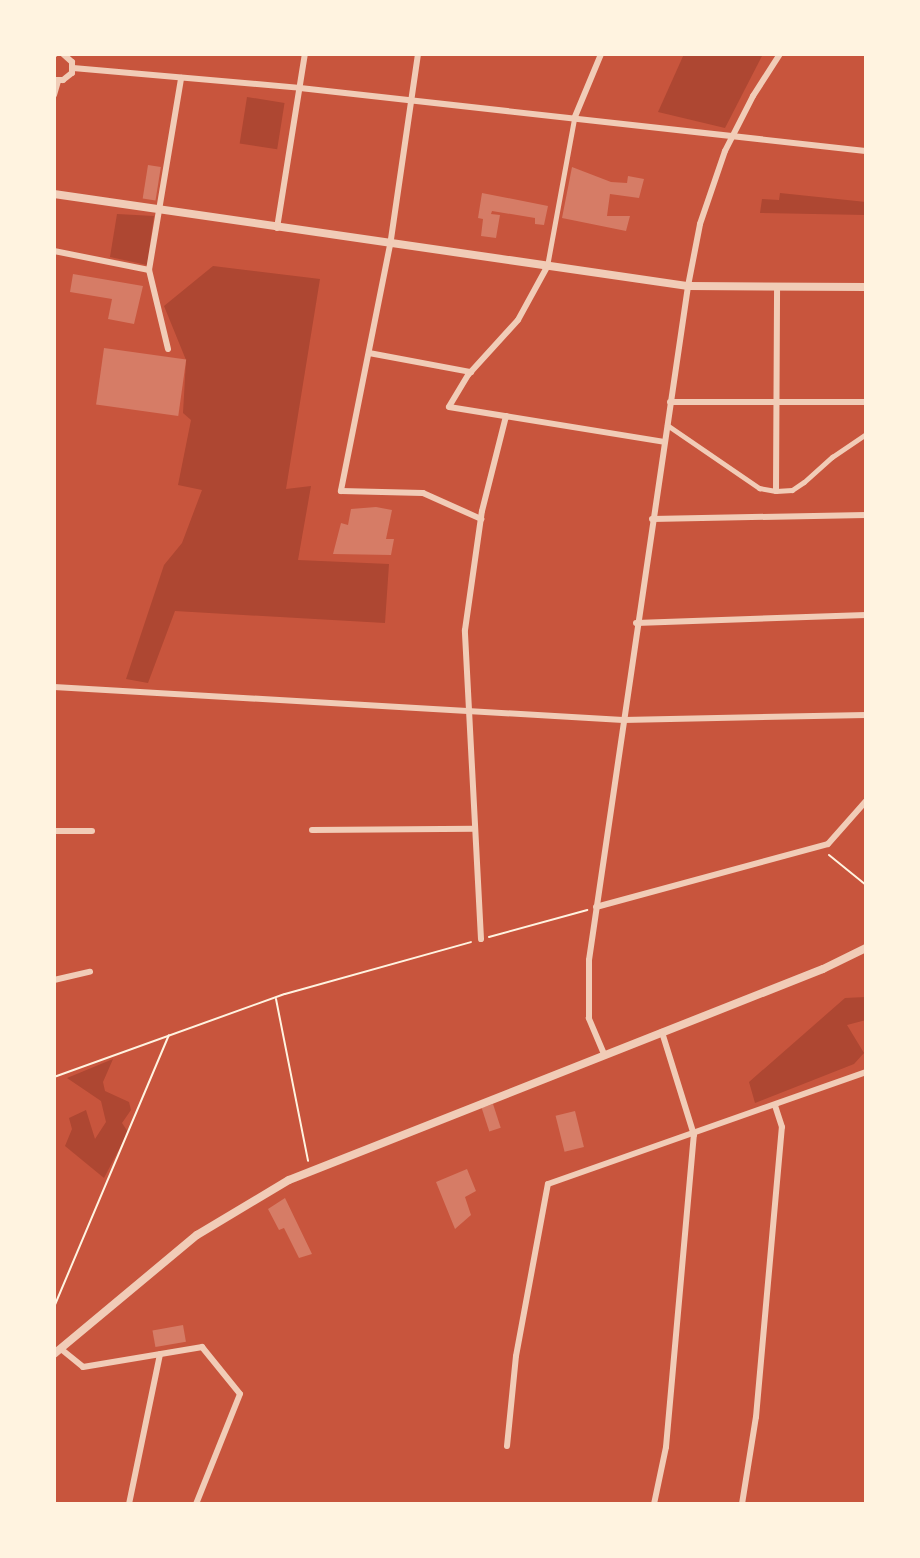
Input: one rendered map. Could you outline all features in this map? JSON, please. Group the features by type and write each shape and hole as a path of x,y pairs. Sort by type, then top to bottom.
{"street":[{"path":"64,54 73,68"},
{"path":"277,228 305,54"},
{"path":"418,54 390,245 341,491 423,493 481,519"},
{"path":"601,54 574,119 547,267 518,320 471,372 449,407 664,442"},
{"path":"604,1054 589,1018 587,1003 596,907 688,286 700,224 732,137 780,54"},
{"path":"73,68 300,88 866,151"},
{"path":"54,95 56,80 69,77 73,68"},
{"path":"168,349 149,270 181,78"},
{"path":"54,194 688,286 866,287"},
{"path":"54,251 149,270"},
{"path":"776,491 777,286"},
{"path":"369,353 471,372"},
{"path":"670,402 866,402"},
{"path":"481,939 465,630 481,519 506,416"},
{"path":"666,425 759,488 776,491 792,490 866,434"},
{"path":"652,519 866,515"},
{"path":"636,623 866,615"},
{"path":"54,687 623,720 866,715"},
{"path":"596,907 828,844 866,801"},
{"path":"312,830 475,829"},
{"path":"54,831 92,831"},
{"path":"196,1504 240,1394 202,1347 83,1367 58,1351 197,1235 310,1171 866,948"},
{"path":"54,980 90,972"},
{"path":"654,1504 666,1447 694,1135 662,1032"},
{"path":"507,1446 516,1356 548,1184 866,1072"},
{"path":"742,1504 756,1417 782,1127 775,1106"},
{"path":"129,1504 160,1354"}],"path":[{"path":"819,847 866,885"},
{"path":"54,1077 276,998 596,907"},
{"path":"276,998 310,1171"},
{"path":"54,1307 170,1034"}],"shaded area":[{"path":"684,54 763,54 725,128 658,112"},
{"path":"247,97 285,103 277,149 240,143"},
{"path":"780,193 866,202 866,215 760,213 762,199 779,200"},
{"path":"117,214 154,216 147,265 110,257"},
{"path":"213,266 320,279 286,489 311,486 298,560 389,564 385,623 175,611 148,683 126,679 164,565 182,543 202,490 178,485 191,420 183,413 186,360 164,306"},
{"path":"866,997 866,1020 847,1025 864,1053 854,1064 755,1103 749,1082 845,998"},
{"path":"113,1059 103,1082 105,1091 129,1102 131,1110 122,1123 128,1132 104,1178 65,1146 72,1129 69,1118 86,1110 95,1139 106,1122 101,1101 67,1078"}],"building":[{"path":"148,165 161,167 156,201 143,199"},
{"path":"572,167 611,182 627,183 628,176 644,179 639,198 610,194 607,216 630,216 626,231 562,218"},
{"path":"482,193 548,206 544,225 535,224 535,218 492,211 491,214 500,215 496,238 481,236 483,219 478,218"},
{"path":"73,274 143,286 134,324 108,319 112,299 70,292"},
{"path":"104,348 186,360 178,416 96,404"},
{"path":"376,507 392,510 386,539 394,539 391,555 333,554 341,523 348,525 351,509"},
{"path":"493,1104 501,1128 489,1131 482,1108"},
{"path":"575,1111 584,1147 565,1152 556,1116"},
{"path":"467,1169 476,1191 465,1197 471,1215 455,1229 436,1182"},
{"path":"285,1198 312,1254 299,1258 284,1228 279,1230 268,1209"},
{"path":"183,1325 186,1342 155,1347 152,1330"}]}
